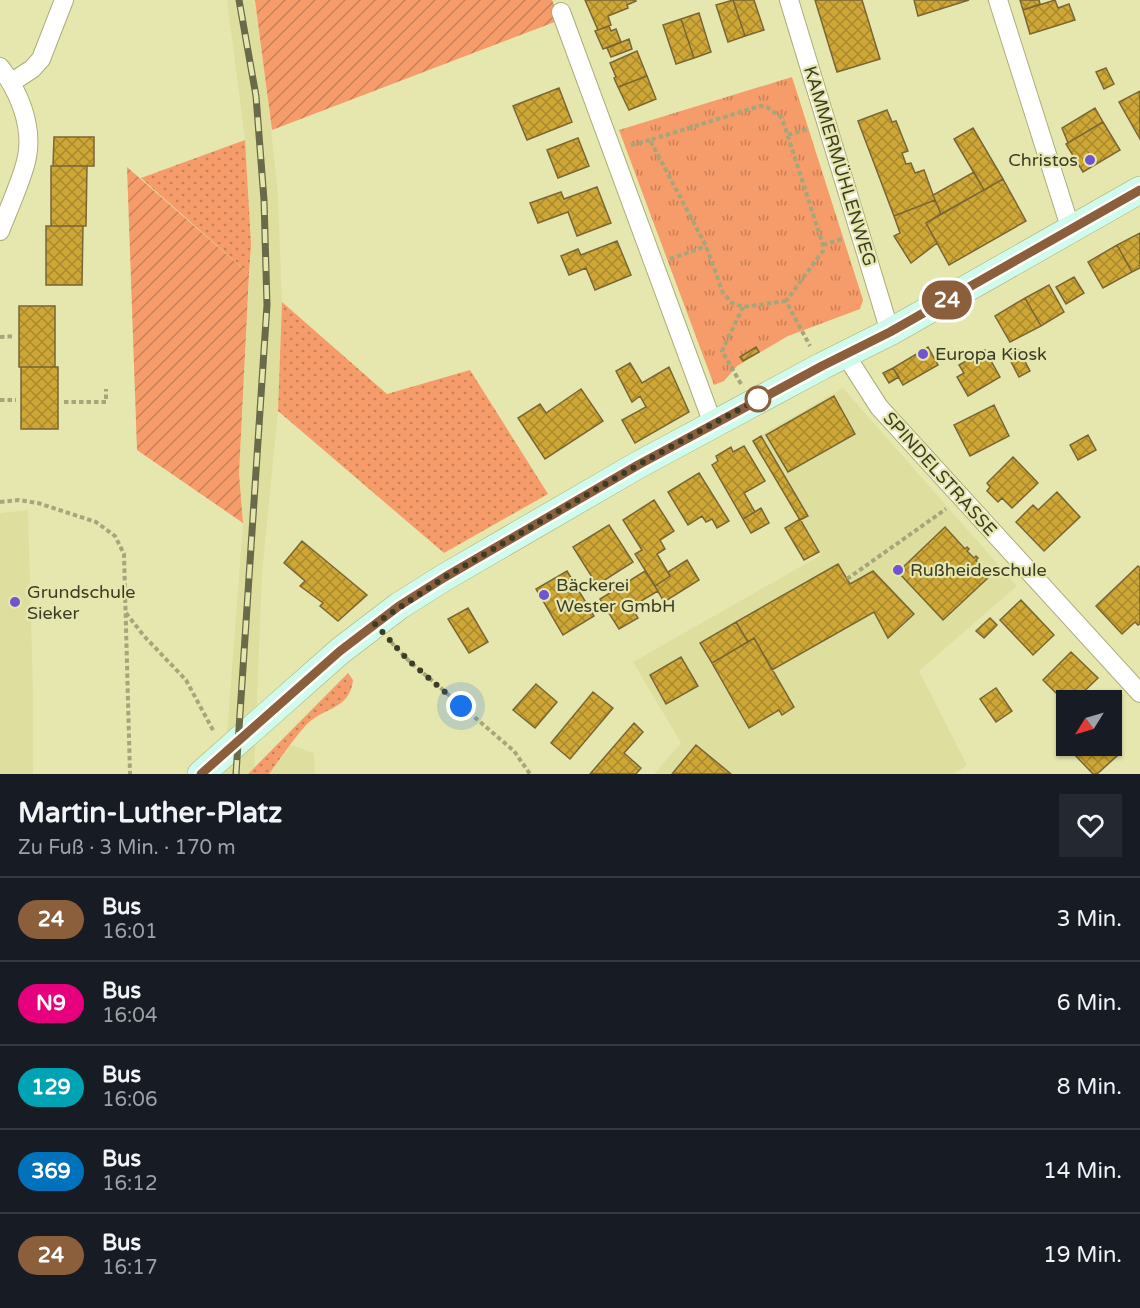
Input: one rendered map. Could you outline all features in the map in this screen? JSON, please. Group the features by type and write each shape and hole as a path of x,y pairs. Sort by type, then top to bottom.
{"street":[{"path":"12,82 32,69 41,59 64,0"},
{"name":"KAMMERMÜHLENWEG","path":"789,0 890,332"},
{"path":"998,0 1071,230"},
{"path":"561,12 713,424"},
{"path":"0,67 12,82 20,99 28,140 27,158 0,231"},
{"path":"201,774 340,651 375,624 445,577 713,424 890,332 1140,190"},
{"name":"SPINDELSTRASSE","path":"833,360 879,407 1140,693"}],"path":[{"path":"760,106 767,107 782,118 823,251 786,301 743,308 732,303 723,293 706,246 650,140 760,106"},
{"path":"654,265 706,246"},
{"path":"786,301 833,360"},
{"path":"743,308 722,351 752,403"},
{"path":"0,337 14,336"},
{"path":"64,402 106,402 106,389"},
{"path":"0,400 16,400"},
{"path":"847,579 937,517 960,497"},
{"path":"0,502 19,500 38,503 96,522 115,536 124,554 130,774"},
{"path":"126,613 144,636 186,680 210,727 229,749"},
{"path":"375,624 408,660 514,751 531,774"}],"shaded area":[{"path":"227,0 255,0 278,194 282,302 278,411 262,574 254,774 224,774 243,523 239,474 251,244 245,140"},
{"name":"Rußheideschule","path":"843,388 1017,586 919,671 967,765 954,774 654,774 681,743 633,662 821,555 752,440"},
{"name":"Grundschule Sieker","path":"28,510 33,774 0,774 0,513"},
{"path":"291,745 314,753 315,774 269,774"}],"green space":[{"path":"255,0 552,0 560,20 272,130"},
{"path":"792,77 863,300 860,309 788,336 737,366 724,381 714,385 619,130"},
{"path":"245,140 251,244 249,274 141,178"},
{"path":"127,167 249,274 239,474 243,523 137,450"},
{"path":"282,302 387,394 470,370 548,494 444,553 278,411"},
{"path":"348,673 353,680 347,697 307,724 269,774 248,774"}],"building":[{"path":"585,0 636,1 627,5 628,8 608,16 611,25 598,30"},
{"path":"733,0 754,0 764,30 745,36"},
{"path":"733,0 745,36 728,42 716,5"},
{"path":"815,0 862,0 880,59 837,72"},
{"path":"914,0 969,0 918,16"},
{"path":"1020,0 1039,0 1040,4 1023,10"},
{"path":"1055,0 1058,8 1069,4 1075,20 1030,34 1023,10"},
{"path":"699,13 711,52 694,58 681,19"},
{"path":"681,19 694,58 676,64 663,25"},
{"path":"609,26 611,31 616,29 621,42 603,49 595,31"},
{"path":"629,39 632,49 611,57 607,48"},
{"path":"637,51 647,76 618,87 610,63"},
{"path":"1106,68 1114,84 1104,89 1096,72"},
{"path":"647,76 656,99 629,110 618,87"},
{"path":"559,88 572,122 527,140 513,106"},
{"path":"1140,91 1140,139 1119,102"},
{"path":"1095,108 1103,122 1068,143 1062,128"},
{"path":"887,110 892,122 896,121 908,151 902,153 906,164 911,163 915,173 924,170 935,200 894,216 858,121"},
{"path":"1103,122 1120,150 1083,172 1066,144"},
{"path":"973,128 1003,179 984,190 954,139"},
{"path":"54,137 94,137 94,166 53,166"},
{"path":"578,138 589,166 558,178 547,150"},
{"path":"51,166 87,166 86,226 51,226"},
{"path":"974,172 984,190 941,214 933,195"},
{"path":"1003,179 1026,221 949,265 926,223"},
{"path":"597,187 611,223 577,236 568,212 538,223 530,203 561,192 564,199"},
{"path":"935,200 941,214 926,223 937,243 911,263 894,236 900,233 894,216"},
{"path":"46,226 83,226 82,285 46,285"},
{"path":"1140,233 1140,268 1132,272 1117,245"},
{"path":"617,241 631,275 595,290 586,268 569,275 561,256 578,249 581,255"},
{"path":"1117,245 1132,272 1103,288 1088,262"},
{"path":"1074,277 1084,293 1066,304 1056,287"},
{"path":"1049,285 1064,312 1041,326 1025,298"},
{"path":"1025,298 1041,326 1010,342 995,316"},
{"path":"19,306 55,306 55,367 19,367"},
{"path":"756,347 759,352 743,361 740,357"},
{"path":"928,347 938,365 903,385 893,368"},
{"path":"985,350 1000,377 968,396 957,377 964,373 959,365"},
{"path":"1019,350 1030,371 1019,377 1008,356"},
{"path":"630,363 642,383 669,367 689,412 635,443 622,420 646,407 640,396 632,402 616,371"},
{"path":"21,367 58,367 58,429 21,429"},
{"path":"893,368 899,377 889,383 883,373"},
{"path":"581,389 603,421 545,459 518,418 540,404 546,413"},
{"path":"834,396 855,434 788,472 766,435"},
{"path":"994,405 1009,436 970,456 954,425"},
{"path":"1088,435 1096,450 1078,460 1070,445"},
{"path":"761,436 808,516 800,520 753,441"},
{"path":"744,446 765,481 744,493 755,512 743,519 712,465 718,461 716,456 731,447 733,452"},
{"path":"1013,457 1038,483 1012,508 1002,498 998,502 987,491 990,487 987,483"},
{"path":"699,473 729,521 717,528 712,519 706,522 702,516 688,525 668,492"},
{"path":"1057,492 1080,517 1044,551 1016,522 1033,505 1038,510"},
{"path":"654,500 674,531 660,540 665,549 657,554 670,576 655,586 635,554 642,550 623,520"},
{"path":"761,508 769,523 751,533 743,519"},
{"path":"800,519 819,552 804,560 785,528"},
{"path":"609,525 633,562 597,585 573,547"},
{"path":"945,527 965,549 967,547 969,549 967,551 974,558 976,556 978,558 976,560 990,576 943,620 898,572"},
{"path":"302,541 367,595 338,621 320,606 323,603 300,586 305,581 284,563"},
{"path":"687,560 699,580 664,602 655,586 670,576 668,572"},
{"path":"838,564 850,584 873,571 914,614 888,638 874,612 772,670 754,638 748,642 736,622"},
{"path":"1138,566 1140,568 1140,624 1135,622 1122,634 1096,606"},
{"path":"567,571 594,616 563,635 536,589"},
{"path":"645,571 658,591 631,607 638,618 619,629 600,599"},
{"path":"1021,600 1054,635 1033,655 1000,620"},
{"path":"468,608 488,642 469,653 448,619"},
{"path":"990,618 997,625 984,638 976,631"},
{"path":"736,622 748,642 712,663 700,643"},
{"path":"754,638 794,707 782,715 779,710 749,728 712,663"},
{"path":"1071,652 1098,678 1085,690 1056,690 1056,693 1043,680"},
{"path":"681,657 698,686 666,704 650,675"},
{"path":"536,684 557,702 535,728 513,710"},
{"path":"996,688 1012,711 996,722 980,699"},
{"path":"593,692 613,708 570,759 551,743"},
{"path":"634,723 643,732 624,753 641,768 636,774 590,774"},
{"path":"696,745 731,774 672,774"},
{"path":"1076,756 1117,756 1097,774 1093,774"}],"railway":[{"path":"236,774 267,305 264,200 256,96 239,0"}],"bus line":[{"name":"24","path":"201,774 340,651 399,606 445,577 638,465 890,332 1140,190"}],"place":[{"name":"Christos","path":"1090,160"},
{"name":"Europa Kiosk","path":"923,354"},
{"name":"Rußheideschule","path":"898,570"},
{"name":"Bäckerei Wester GmbH","path":"544,595"},
{"name":"Grundschule Sieker","path":"15,602"}],"route":[{"path":"461,706 408,660 375,624 445,577 638,465 764,396 758,399"}]}
